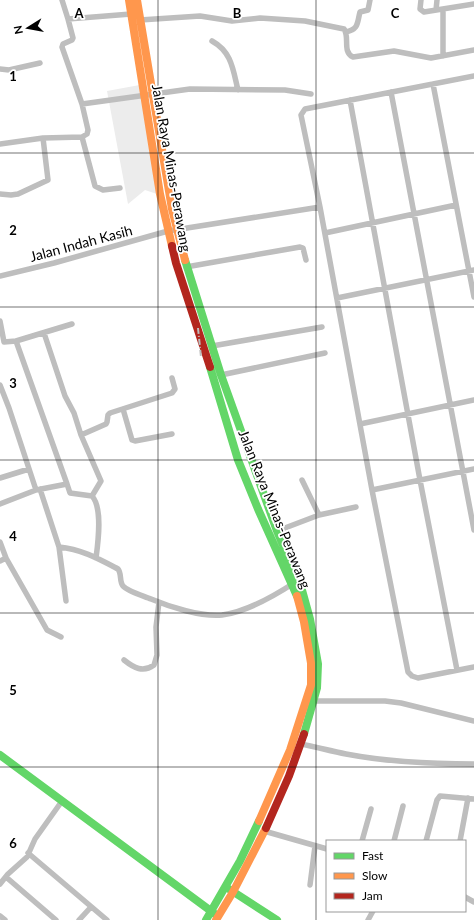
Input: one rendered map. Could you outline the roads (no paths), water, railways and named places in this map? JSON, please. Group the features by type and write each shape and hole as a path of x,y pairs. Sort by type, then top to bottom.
{"main road":[{"name":"Jalan Raya Minas-Perawang","path":"130,0 131,14 186,267 221,375 295,582 297,597 308,640 311,663 311,685 290,750 270,798 240,861 225,887 215,916"},
{"name":"Jalan Raya Minas-Perawang","path":"137,0 160,194 176,263 238,460 261,516 306,603 318,664 317,688 314,701 301,744 289,776 264,831 233,892 215,916 206,920"},
{"path":"0,755 215,916"},
{"path":"225,887 277,920"}],"street":[{"path":"0,144 44,138 82,137 87,134 88,130 82,104 62,47 63,44 72,40 73,38 62,0"},
{"path":"346,32 356,28 360,12 368,10 370,0"},
{"path":"421,0 420,9 422,11 443,9 466,3 474,4"},
{"path":"436,10 437,0"},
{"path":"443,9 443,56"},
{"path":"68,19 131,14"},
{"path":"140,20 200,16 232,21 260,18 295,20 340,27 346,32 347,50 350,56 394,51 431,58 474,50"},
{"path":"212,41 219,45 227,53 238,90"},
{"path":"0,69 9,70 40,63"},
{"path":"474,76 309,108 305,109 301,113 408,672 412,676 418,678 474,667"},
{"path":"433,84 456,205 472,270 474,297"},
{"path":"82,104 190,89 285,90 311,94"},
{"path":"391,92 474,530"},
{"path":"350,100 420,480 457,670"},
{"path":"82,137 95,186 103,190 120,188"},
{"path":"0,194 18,194 48,180 44,138"},
{"path":"325,233 456,205"},
{"name":"Jalan Indah Kasih","path":"0,276 54,263 168,231 320,207"},
{"path":"186,267 300,247 303,248 306,260"},
{"path":"337,298 472,270"},
{"path":"0,321 2,343 16,341 72,324"},
{"path":"212,346 322,327"},
{"path":"44,333 81,435 102,481 92,496"},
{"path":"16,341 70,493 92,496 96,501 98,531 96,558"},
{"path":"221,375 325,353"},
{"path":"81,435 106,424 108,414 172,393 175,389 172,378"},
{"path":"0,385 29,469 60,547 66,601"},
{"path":"360,424 474,400"},
{"path":"123,409 132,440 135,441 172,434"},
{"path":"372,490 474,468"},
{"path":"0,478 29,469"},
{"path":"302,480 319,515"},
{"path":"0,504 38,489 67,484"},
{"path":"277,531 319,515 356,507"},
{"path":"0,542 6,558 47,630 60,637"},
{"path":"60,547 74,549 118,569 120,572 121,583 125,588 159,602 193,612 211,615 232,613 264,600 295,582"},
{"path":"0,561 6,558"},
{"path":"124,660 135,668 142,670 147,669 154,664 157,655 156,628 159,602"},
{"path":"314,701 385,700 474,721"},
{"path":"301,744 346,754 379,759 433,764 474,764"},
{"path":"426,840 440,796 471,799 460,840"},
{"path":"0,883 22,862 35,839 62,801"},
{"path":"394,840 403,806"},
{"path":"362,840 371,809"},
{"path":"264,831 326,850"},
{"path":"310,885 314,846"},
{"path":"28,853 107,920"},
{"path":"6,877 56,920"},
{"path":"79,920 91,907"},
{"path":"0,916 5,920"}],"railway":[{"path":"198,328 201,357"}]}
